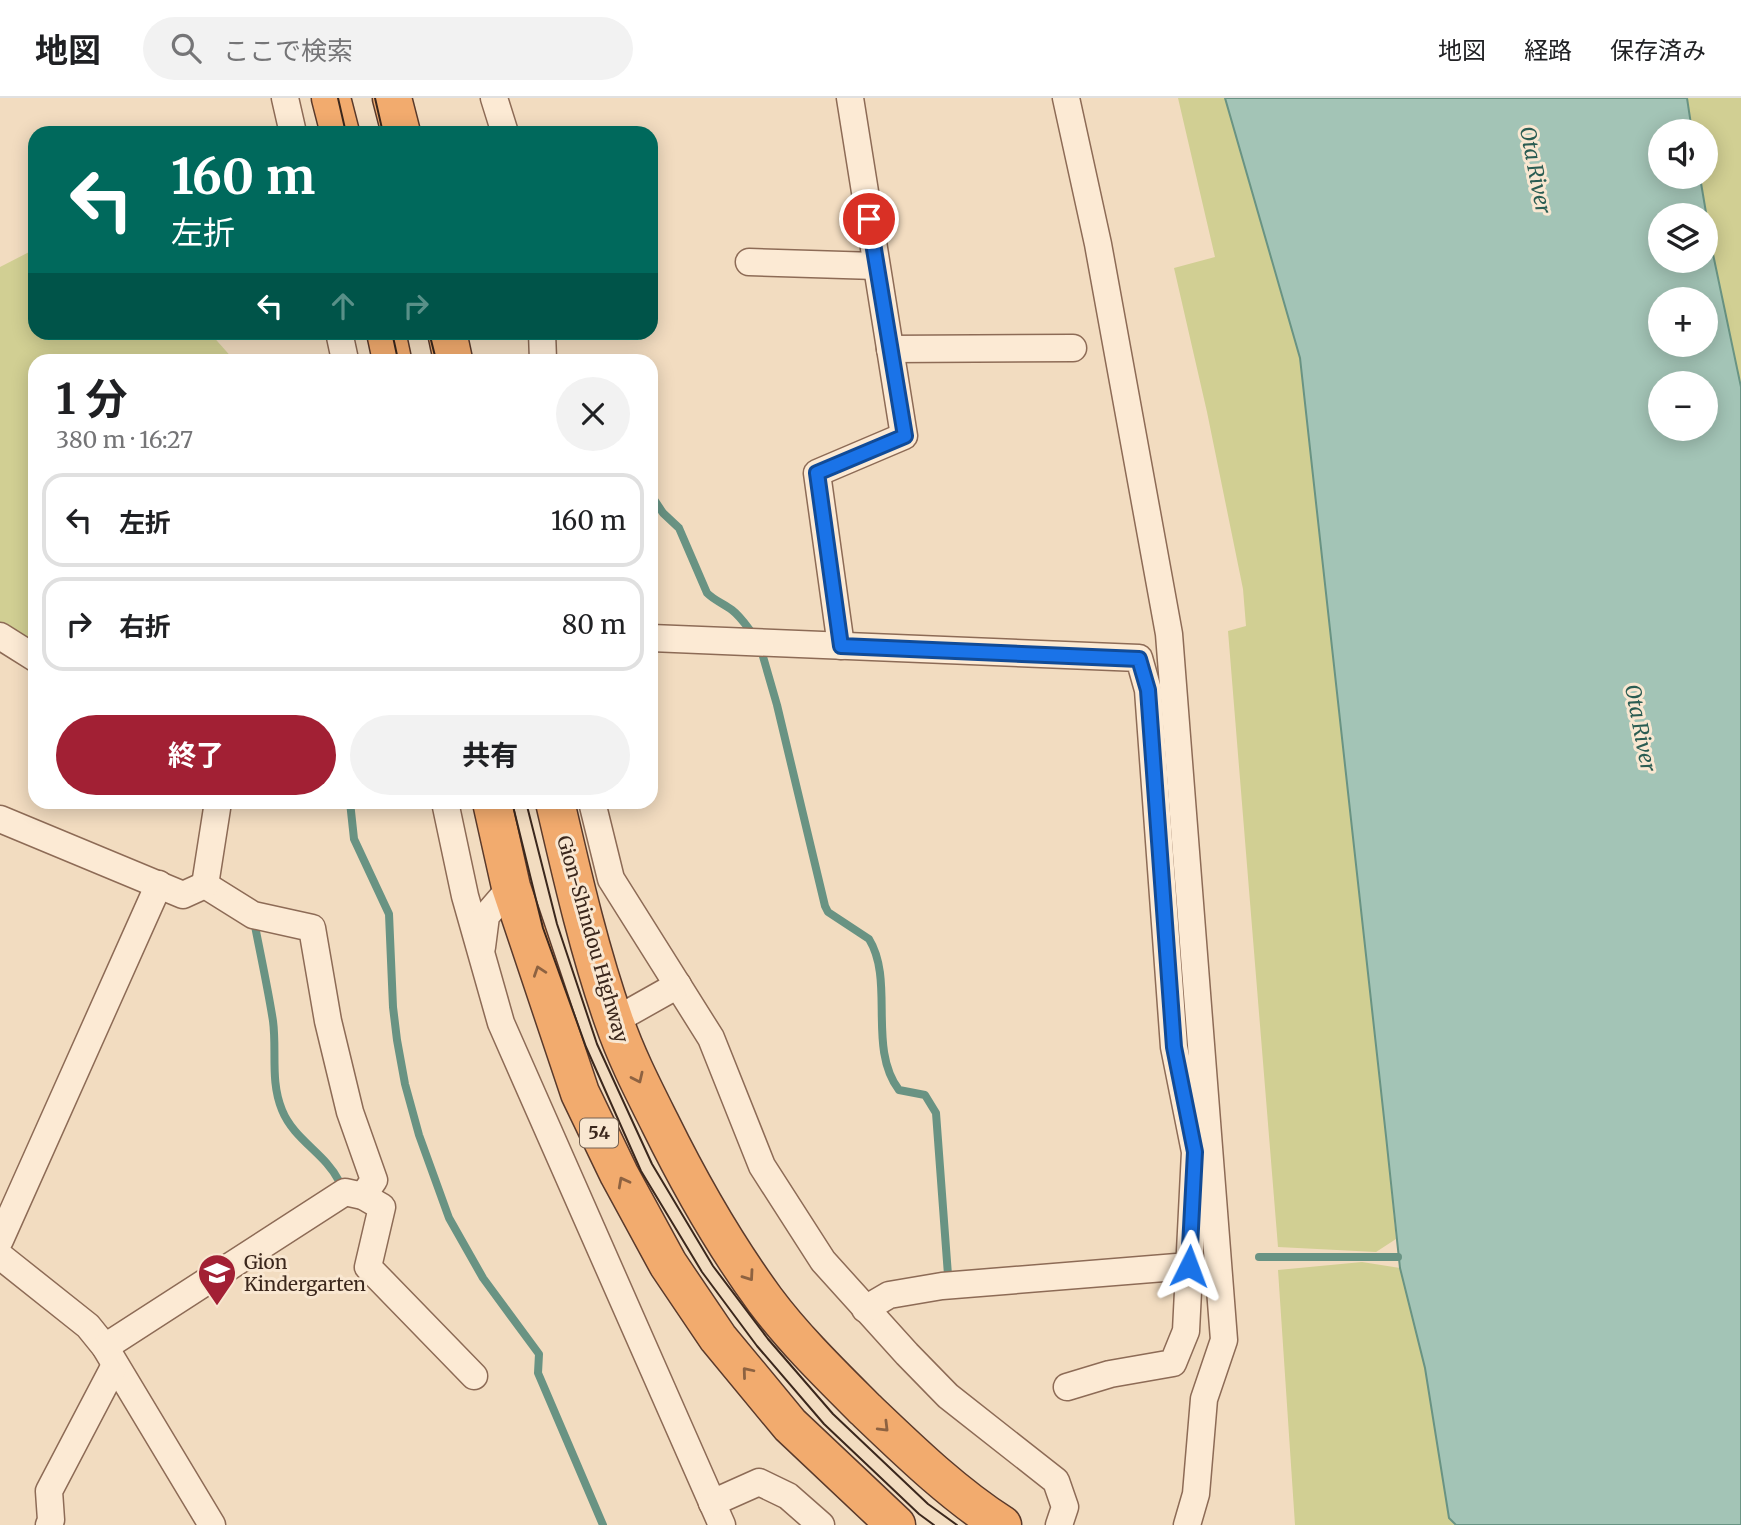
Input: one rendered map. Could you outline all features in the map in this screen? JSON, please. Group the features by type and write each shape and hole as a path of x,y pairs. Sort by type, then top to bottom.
{"highway":[{"path":"331,98 338,126"},
{"path":"392,98 399,126"},
{"name":"54","path":"494,809 511,887 580,1093 619,1174 668,1264 718,1338 790,1425 896,1525"},
{"name":"Gion-Shindou Highway","path":"557,809 575,888 614,1021 635,1073 681,1166 729,1248 767,1302 836,1380 908,1450 1002,1525"}],"street":[{"path":"285,98 291,126"},
{"path":"494,98 503,126"},
{"path":"841,646 817,473 905,436 850,98"},
{"path":"1066,98 1098,244 1169,634 1224,1340 1204,1399 1196,1494 1187,1525"},
{"path":"749,262 876,266"},
{"path":"890,349 1073,348"},
{"path":"0,636 28,654"},
{"path":"658,638 1139,659 1148,690 1174,1047 1195,1152 1186,1331 1172,1363 1110,1374 1067,1387"},
{"path":"205,885 217,809"},
{"path":"446,809 465,896 501,1023 717,1514 759,1482 788,1496 821,1525"},
{"path":"594,809 611,880 711,1038 762,1166 823,1261 948,1396 1056,1481 1065,1507 1059,1525"},
{"path":"0,819 183,894 205,885"},
{"path":"0,1240 159,884"},
{"path":"205,885 253,915 312,928 328,1021 350,1112 374,1180 363,1196"},
{"path":"481,956 486,916 511,887"},
{"path":"614,1021 678,985"},
{"path":"49,1525 49,1491 110,1356 345,1192 363,1196 382,1207 368,1267 474,1376"},
{"path":"0,1256 88,1325 110,1356 212,1525"},
{"path":"865,1309 889,1296 942,1286 1189,1266"}],"shaded area":[{"path":"1178,98 1225,98 1300,358 1396,1239 1376,1252 1278,1247 1228,631 1246,626 1243,589 1174,268 1215,257"},
{"path":"1687,98 1741,98 1741,387 1717,273 1718,203 1704,203 1702,189 1718,189 1718,119 1690,119"},
{"path":"28,253 28,340 216,340 229,354 28,354 28,639 0,622 0,267"},
{"path":"1362,1262 1400,1268 1425,1368 1449,1518 1456,1525 1295,1525 1278,1270"}],"water":[{"name":"Ota River","path":"1225,98 1687,98 1690,119 1648,119 1648,189 1702,189 1704,203 1648,203 1648,273 1717,273 1741,387 1741,1525 1456,1525 1449,1518 1425,1368 1400,1268 1300,358"}],"waterway":[{"path":"658,506 679,528 707,593 735,612 752,633"},
{"path":"762,653 825,906 828,912 869,939 880,974 884,1055 890,1073 899,1090 925,1095 936,1113 948,1275 954,1275"},
{"path":"351,809 354,839 389,914 397,1040 405,1084 419,1135 449,1218 483,1278 539,1354 538,1373 603,1525"},
{"path":"255,926 273,1021 278,1099 287,1121 326,1162 339,1181"},
{"path":"1259,1257 1398,1257"}],"tram line":[{"path":"338,98 344,126"},
{"path":"375,98 381,126"},
{"path":"394,340 397,354"},
{"path":"431,340 434,354"},
{"path":"514,809 543,928 586,1047 641,1171 702,1272 757,1346 824,1424 934,1525"},
{"path":"528,809 557,924 597,1044 652,1164 713,1266 768,1339 833,1414 928,1504 957,1525"}],"place":[{"name":"Gion Kindergarten","path":"217,1307"}],"route":[{"path":"869,219 905,436 817,473 841,646 1139,659 1148,690 1174,1047 1195,1152 1189,1266"}]}
